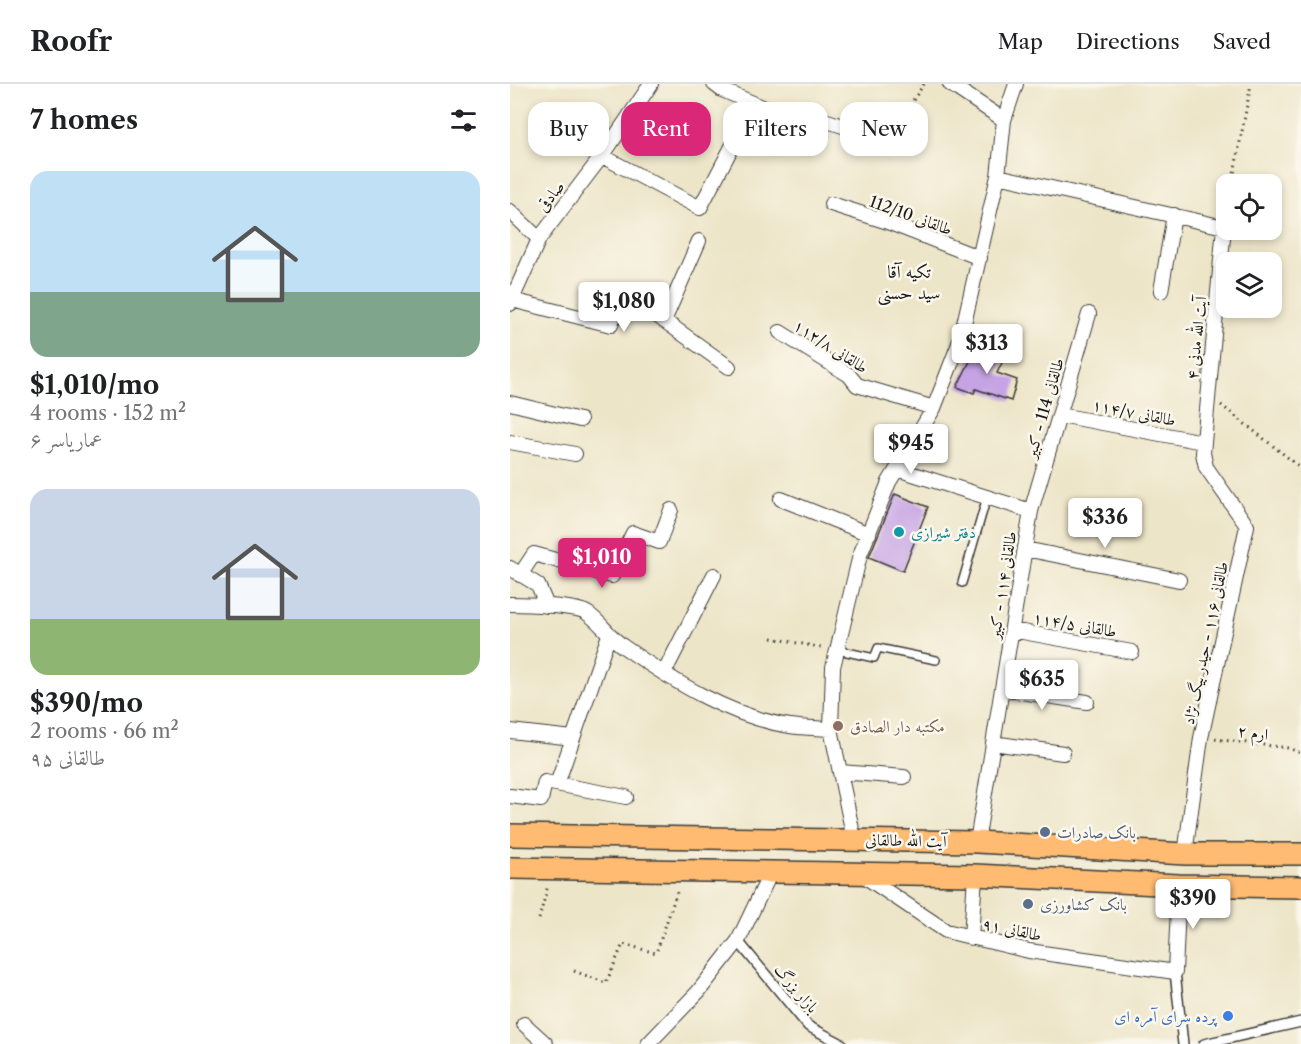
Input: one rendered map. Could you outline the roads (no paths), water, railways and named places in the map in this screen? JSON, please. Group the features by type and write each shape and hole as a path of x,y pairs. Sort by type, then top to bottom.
{"main road":[{"name":"آیت الله طالقانی","path":"510,836 854,839 976,842 1185,854 1301,854"},
{"name":"آیت الله طالقانی","path":"510,868 859,872 1179,885 1301,887"}],"street":[{"name":"صادقی","path":"609,146 651,84"},
{"path":"714,84 722,90 779,114 815,117 840,125"},
{"path":"950,84 1004,120"},
{"path":"854,839 831,729 833,668 860,555 889,482 934,408 960,341 998,176 1004,120 1016,84"},
{"name":"صادقی","path":"511,302 539,239 602,156"},
{"path":"602,156 700,208 727,156"},
{"path":"998,176 1174,215 1161,291"},
{"name":"طالقانی 112/10","path":"831,204 885,221 980,258"},
{"path":"510,212 539,239"},
{"name":"۴ آیت الله مدنی","path":"1174,215 1224,227 1203,447"},
{"path":"664,321 699,241"},
{"path":"511,302 610,325 618,303 656,315 729,368"},
{"name":"طالقانی 114 - کبیر","path":"1031,511 1089,314"},
{"name":"طالقانی ۱۱۲/۸","path":"780,332 849,375 858,385 934,408"},
{"path":"510,403 580,420"},
{"name":"طالقانی ۱۱۴/۷","path":"1059,415 1203,447"},
{"path":"510,442 575,454"},
{"name":"طالقانی ۱۱۶ - حیدر بیگ نژاد","path":"1185,854 1201,738 1248,526 1206,467 1203,447"},
{"path":"897,469 1031,511"},
{"path":"781,499 870,534"},
{"path":"547,606 538,585 515,571 534,554 612,576 633,532 659,543 671,510"},
{"name":"طالقانی ۱۱۴ - کبیر","path":"976,842 1031,511"},
{"path":"1025,549 1179,580"},
{"path":"664,673 714,575"},
{"path":"510,604 586,611 623,647 687,687 728,708 766,721 790,726 831,729"},
{"name":"طالقانی ۱۱۴/۵","path":"1012,630 1132,652"},
{"path":"557,784 609,635"},
{"path":"1002,689 1087,702"},
{"path":"510,731 573,738"},
{"path":"993,743 1063,753"},
{"path":"840,772 904,777"},
{"path":"510,796 541,800 545,782 626,797"},
{"path":"651,1043 698,992 738,941 771,872"},
{"name":"طالقانی ۹۱","path":"859,872 946,931 1029,951 1175,972"},
{"path":"971,938 975,875"},
{"path":"1179,885 1175,972 1183,1044"},
{"name":"بازار بزرگ","path":"738,941 808,1026 842,1044"},
{"path":"1204,1044 1301,1022"},
{"path":"524,1024 546,1044"}],"lane":[{"path":"962,583 987,497"},
{"path":"838,650 874,658 878,648 936,660"}],"place":[{"name":"دفتر شیرازی","path":"899,532"},
{"name":"مکتبه دار الصادق","path":"838,726"},
{"name":"بانک صادرات","path":"1045,832"},
{"name":"بانک کشاورزی","path":"1028,904"},
{"name":"پرده سرای آمره ای","path":"1228,1016"}],"district":[{"name":"تکیه آقا سید حسنی","path":"909,282"}]}
